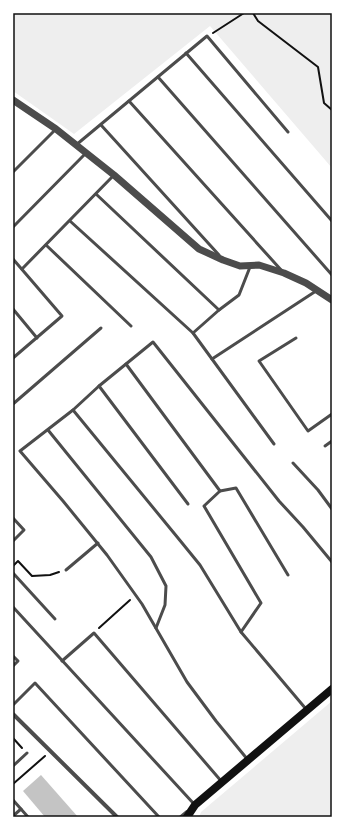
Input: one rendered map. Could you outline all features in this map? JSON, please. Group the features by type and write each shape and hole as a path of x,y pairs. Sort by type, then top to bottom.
{"main road":[{"path":"187,817 195,805 332,689"}],"street":[{"path":"13,100 56,129 114,175 199,249 240,266 259,266 284,273 306,283 332,300"},
{"path":"13,714 117,817"},
{"path":"181,817 195,805"}],"lane":[{"path":"76,145 207,36 288,132"},
{"path":"186,53 332,221"},
{"path":"158,77 332,275"},
{"path":"129,101 284,273"},
{"path":"101,125 223,260"},
{"path":"13,171 56,129"},
{"path":"13,227 86,153"},
{"path":"22,270 114,175"},
{"path":"96,194 219,310"},
{"path":"70,221 192,333 274,444"},
{"path":"46,246 131,326"},
{"path":"13,259 62,316 13,358"},
{"path":"192,333 239,295 251,266"},
{"path":"212,359 317,290"},
{"path":"13,309 37,338"},
{"path":"13,404 101,328"},
{"path":"296,338 259,361 308,431 332,414"},
{"path":"248,760 187,682 156,628 107,555 20,451 73,410 99,386 153,342 279,501 332,562"},
{"path":"126,364 220,491"},
{"path":"99,386 188,504"},
{"path":"73,410 200,565 241,632 308,710"},
{"path":"48,430 151,557 166,586 165,605 156,628"},
{"path":"325,446 332,441"},
{"path":"293,463 318,490 332,509"},
{"path":"241,632 261,603 204,506 220,491 236,488 288,575"},
{"path":"13,518 24,530 13,541"},
{"path":"66,570 98,543"},
{"path":"13,573 55,619"},
{"path":"13,607 195,805"},
{"path":"62,661 94,633 222,782"},
{"path":"13,656 18,661 13,666"},
{"path":"13,705 35,683 159,817"},
{"path":"13,766 27,753"},
{"path":"13,800 28,817"},
{"path":"13,816 21,809"}],"path":[{"path":"207,36 244,13"},
{"path":"253,13 258,21 318,67 324,103 332,110"},
{"path":"13,566 18,561 32,576 50,575 66,570"},
{"path":"94,633 135,595"},
{"path":"13,738 27,753"},
{"path":"13,784 50,751"}],"shaded area":[{"path":"13,13 332,13 332,168 210,26 74,134 13,91"},
{"path":"332,701 332,817 199,817 201,812"}],"building":[{"path":"41,775 78,817 45,817 23,791"}]}
